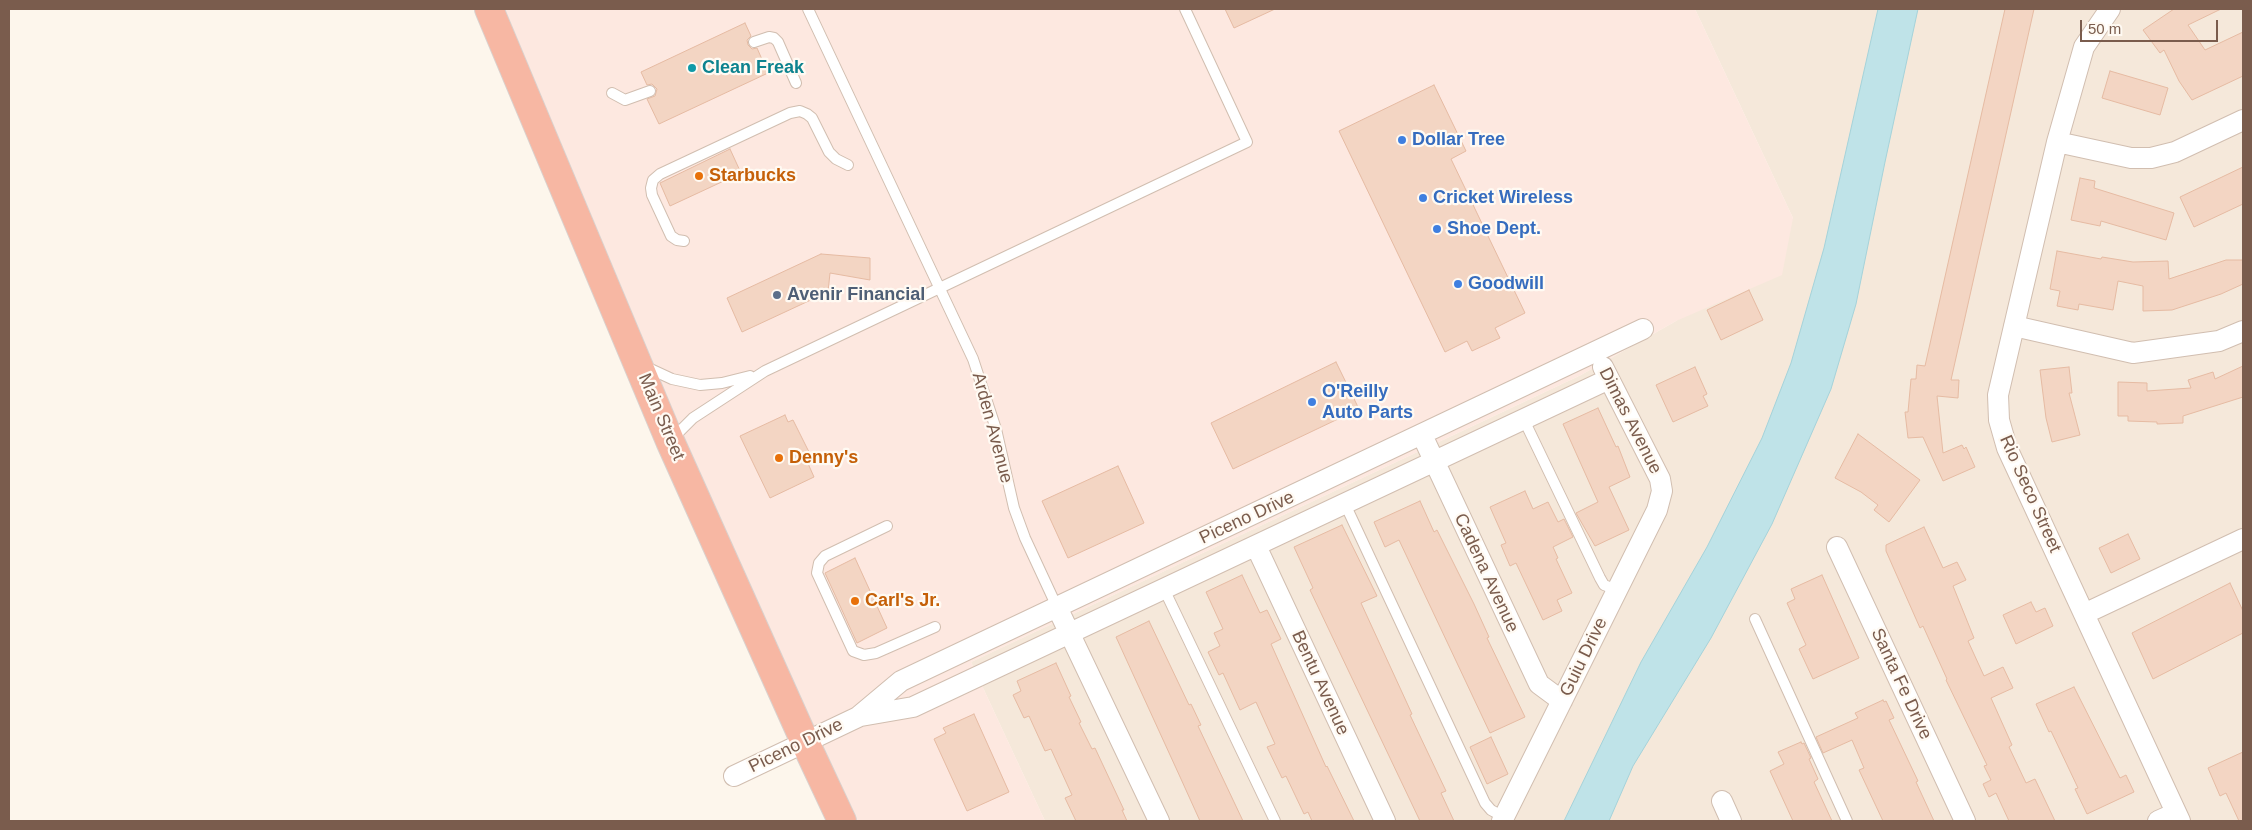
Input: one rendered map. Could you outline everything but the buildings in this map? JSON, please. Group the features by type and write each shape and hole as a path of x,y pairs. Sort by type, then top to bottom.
{"highway":[{"name":"Main Street","path":"489,9 670,440 842,821"}],"street":[{"name":"Rio Seco Street","path":"2110,9 2084,48 2057,142 1998,395 1999,420 2007,448 2084,614 2171,818"},
{"path":"2057,142 2131,158 2151,158 2175,152 2243,120"},
{"path":"2014,326 2132,353 2219,341 2243,331"},
{"name":"Piceno Drive","path":"734,776 858,717 901,681 1422,436 1643,329"},
{"name":"Dimas Avenue","path":"1596,352 1660,479 1662,492"},
{"name":"Piceno Drive","path":"858,717 913,707 1609,379"},
{"name":"Cadena Avenue","path":"1422,436 1539,684 1562,701"},
{"name":"Guiu Drive","path":"1503,819 1657,510 1662,492"},
{"path":"2084,614 2243,539"},
{"name":"Bentu Avenue","path":"1256,546 1385,821"},
{"name":"Santa Fe Drive","path":"1837,547 1965,821"},
{"name":"Arden Avenue","path":"1057,607 1159,821"},
{"path":"1722,801 1731,821"}],"lane":[{"name":"Arden Avenue","path":"808,9 980,375 996,429 1014,508 1025,538 1057,607"},
{"path":"670,440 693,418 765,372 1247,142 1185,9"},
{"path":"754,42 769,37 774,38 796,83"},
{"path":"612,93 625,100 650,91"},
{"path":"684,240 676,240 671,236 652,195 653,180 660,174 790,113 800,111 812,118 829,152 836,159 848,165"},
{"path":"637,363 672,379 700,385 722,383 765,372"},
{"path":"1524,420 1600,578 1604,585 1617,590"},
{"path":"1344,504 1485,803 1503,819"},
{"path":"887,526 825,556 819,563 817,574 853,651 864,655 876,654 935,627"},
{"path":"1164,589 1275,821"},
{"path":"1755,619 1848,821"}],"shaded area":[{"path":"489,9 1695,9 1793,218 1782,275 1676,321 1581,375 971,662 1045,821 842,821"},
{"path":"1695,9 2243,9 2243,821 1045,821 971,662 1581,375 1676,321 1793,218"}],"water":[{"path":"1878,9 1918,9 1856,304 1831,389 1772,524 1711,638 1633,766 1609,821 1564,821 1641,662 1707,547 1762,438 1791,363 1824,248"}],"place":[{"name":"Clean Freak","path":"692,68"},
{"name":"Dollar Tree","path":"1402,140"},
{"name":"Starbucks","path":"699,176"},
{"name":"Cricket Wireless","path":"1423,198"},
{"name":"Shoe Dept.","path":"1437,229"},
{"name":"Goodwill","path":"1458,284"},
{"name":"Avenir Financial","path":"777,295"},
{"name":"O'Reilly Auto Parts","path":"1312,402"},
{"name":"Denny's","path":"779,458"},
{"name":"Carl's Jr.","path":"855,601"}]}
